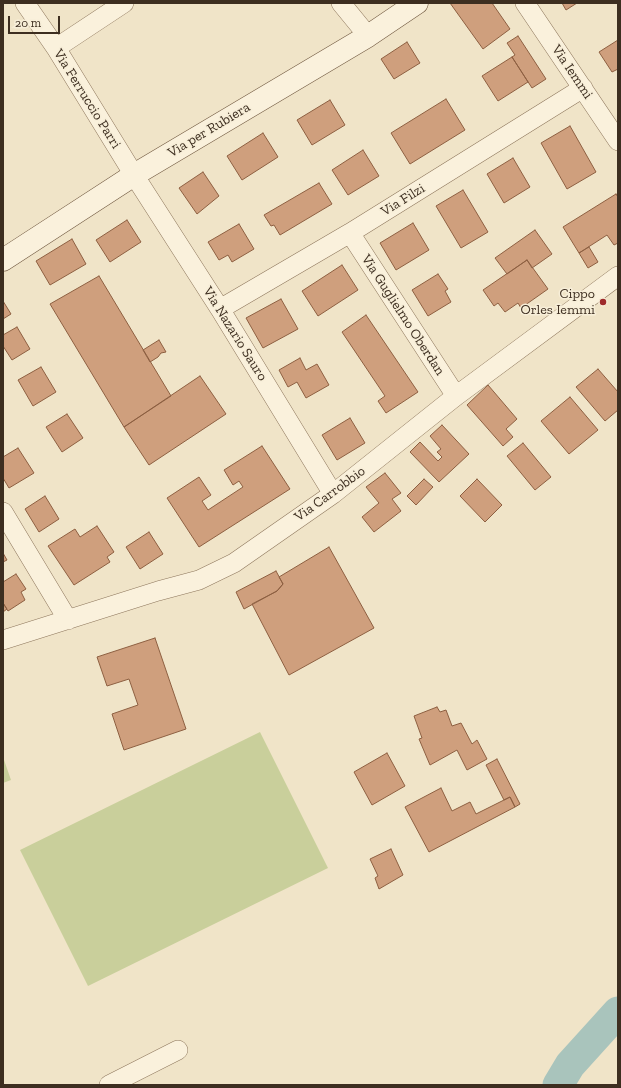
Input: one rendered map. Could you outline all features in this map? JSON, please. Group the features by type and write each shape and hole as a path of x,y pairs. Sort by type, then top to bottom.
{"street":[{"name":"Via Ferruccio Parri","path":"25,3 56,48 134,175"},
{"path":"56,48 124,3"},
{"path":"341,3 368,36"},
{"name":"Via per Rubiera","path":"3,260 134,175 368,36 417,3"},
{"name":"Via Iemmi","path":"525,3 618,141"},
{"name":"Via Filzi","path":"220,309 350,233 583,88"},
{"name":"Via Nazario Sauro","path":"134,175 220,309 334,494"},
{"name":"Via Guglielmo Oberdan","path":"350,233 456,396"},
{"name":"Via Carrobbio","path":"3,640 158,591 199,580 234,563 334,494 456,396 618,276"},
{"path":"3,512 68,620"},
{"path":"109,1085 178,1050"}],"green space":[{"path":"260,732 328,868 88,986 20,850"},
{"path":"3,757 11,780 3,783"}],"building":[{"path":"450,3 492,3 510,29 483,49"},
{"path":"562,3 577,3 566,10"},
{"path":"518,36 546,79 532,88 512,57 515,55 507,43"},
{"path":"618,40 618,69 612,72 599,52"},
{"path":"407,42 420,63 394,79 381,59"},
{"path":"512,57 528,82 498,101 482,76"},
{"path":"446,99 465,130 410,164 391,133"},
{"path":"330,100 345,125 312,145 297,120"},
{"path":"570,126 596,172 567,189 541,143"},
{"path":"263,133 278,157 242,180 227,156"},
{"path":"363,150 379,176 348,195 332,170"},
{"path":"513,158 530,187 504,203 487,174"},
{"path":"203,172 219,196 197,214 179,188"},
{"path":"319,183 332,204 280,235 274,225 271,226 264,215"},
{"path":"463,190 488,232 461,248 436,206"},
{"path":"616,194 618,197 618,243 614,245 607,235 579,253 563,227"},
{"path":"127,220 141,242 110,262 96,240"},
{"path":"413,223 429,250 396,270 380,243"},
{"path":"239,224 254,249 232,262 228,255 219,260 208,242"},
{"path":"535,230 552,254 532,268 527,260 507,274 495,258"},
{"path":"72,239 86,264 50,285 36,261"},
{"path":"589,247 598,262 588,268 579,253"},
{"path":"527,260 548,289 521,308 518,303 505,312 498,303 494,306 483,290"},
{"path":"342,265 358,290 318,316 302,291"},
{"path":"438,274 448,289 445,291 451,302 428,316 412,290"},
{"path":"99,276 171,396 124,427 50,304"},
{"path":"281,299 298,329 263,348 246,318"},
{"path":"3,301 11,314 3,319"},
{"path":"366,315 418,392 386,413 378,401 385,396 342,332"},
{"path":"17,327 30,349 12,360 3,346 3,335"},
{"path":"159,340 166,352 161,353 150,362 143,350"},
{"path":"300,358 306,370 317,364 329,385 306,398 297,382 288,387 279,370"},
{"path":"41,367 56,392 33,406 18,380"},
{"path":"598,369 618,392 618,410 605,421 576,387"},
{"path":"200,376 226,414 149,465 124,427"},
{"path":"488,385 517,419 506,429 513,437 503,446 467,405"},
{"path":"570,397 598,430 569,454 541,421"},
{"path":"67,414 83,438 62,452 46,427"},
{"path":"350,418 365,443 337,460 322,435"},
{"path":"442,425 469,454 439,482 410,452 420,442 438,461 442,457 437,452 441,449 430,436"},
{"path":"523,443 551,477 535,490 507,456"},
{"path":"262,446 290,489 199,547 167,498 199,477 211,495 202,501 208,510 243,487 239,481 233,485 224,470"},
{"path":"18,448 34,473 9,488 3,478 3,457"},
{"path":"385,473 401,493 392,499 401,511 374,532 362,517 379,503 366,487"},
{"path":"424,479 433,487 416,505 407,496"},
{"path":"477,479 502,505 485,522 460,496"},
{"path":"45,496 59,519 39,532 25,509"},
{"path":"97,526 114,552 107,557 110,562 74,585 48,546 75,529 80,537"},
{"path":"149,532 163,554 140,569 126,547"},
{"path":"329,547 374,628 289,675 252,604 277,591 283,584 279,577"},
{"path":"3,553 7,560 3,562"},
{"path":"276,571 283,584 277,591 244,609 236,592"},
{"path":"16,574 26,589 21,592 25,600 8,611 3,603 3,582"},
{"path":"3,603 7,609 3,612"},
{"path":"155,638 186,729 124,750 112,714 138,705 129,679 107,686 97,657"},
{"path":"437,707 440,712 446,710 452,726 461,723 472,744 477,740 487,759 467,770 457,750 430,765 419,739 422,738 414,716"},
{"path":"387,753 405,786 372,805 354,772"},
{"path":"497,759 520,804 515,807 510,797 504,800 486,765"},
{"path":"441,788 452,811 470,802 476,814 510,797 515,807 429,852 405,807"},
{"path":"391,849 403,875 379,889 375,878 378,876 370,859"}],"waterway":[{"path":"558,1085 570,1065 618,1012"}],"place":[{"name":"Cippo Orles Iemmi","path":"603,302"}]}
